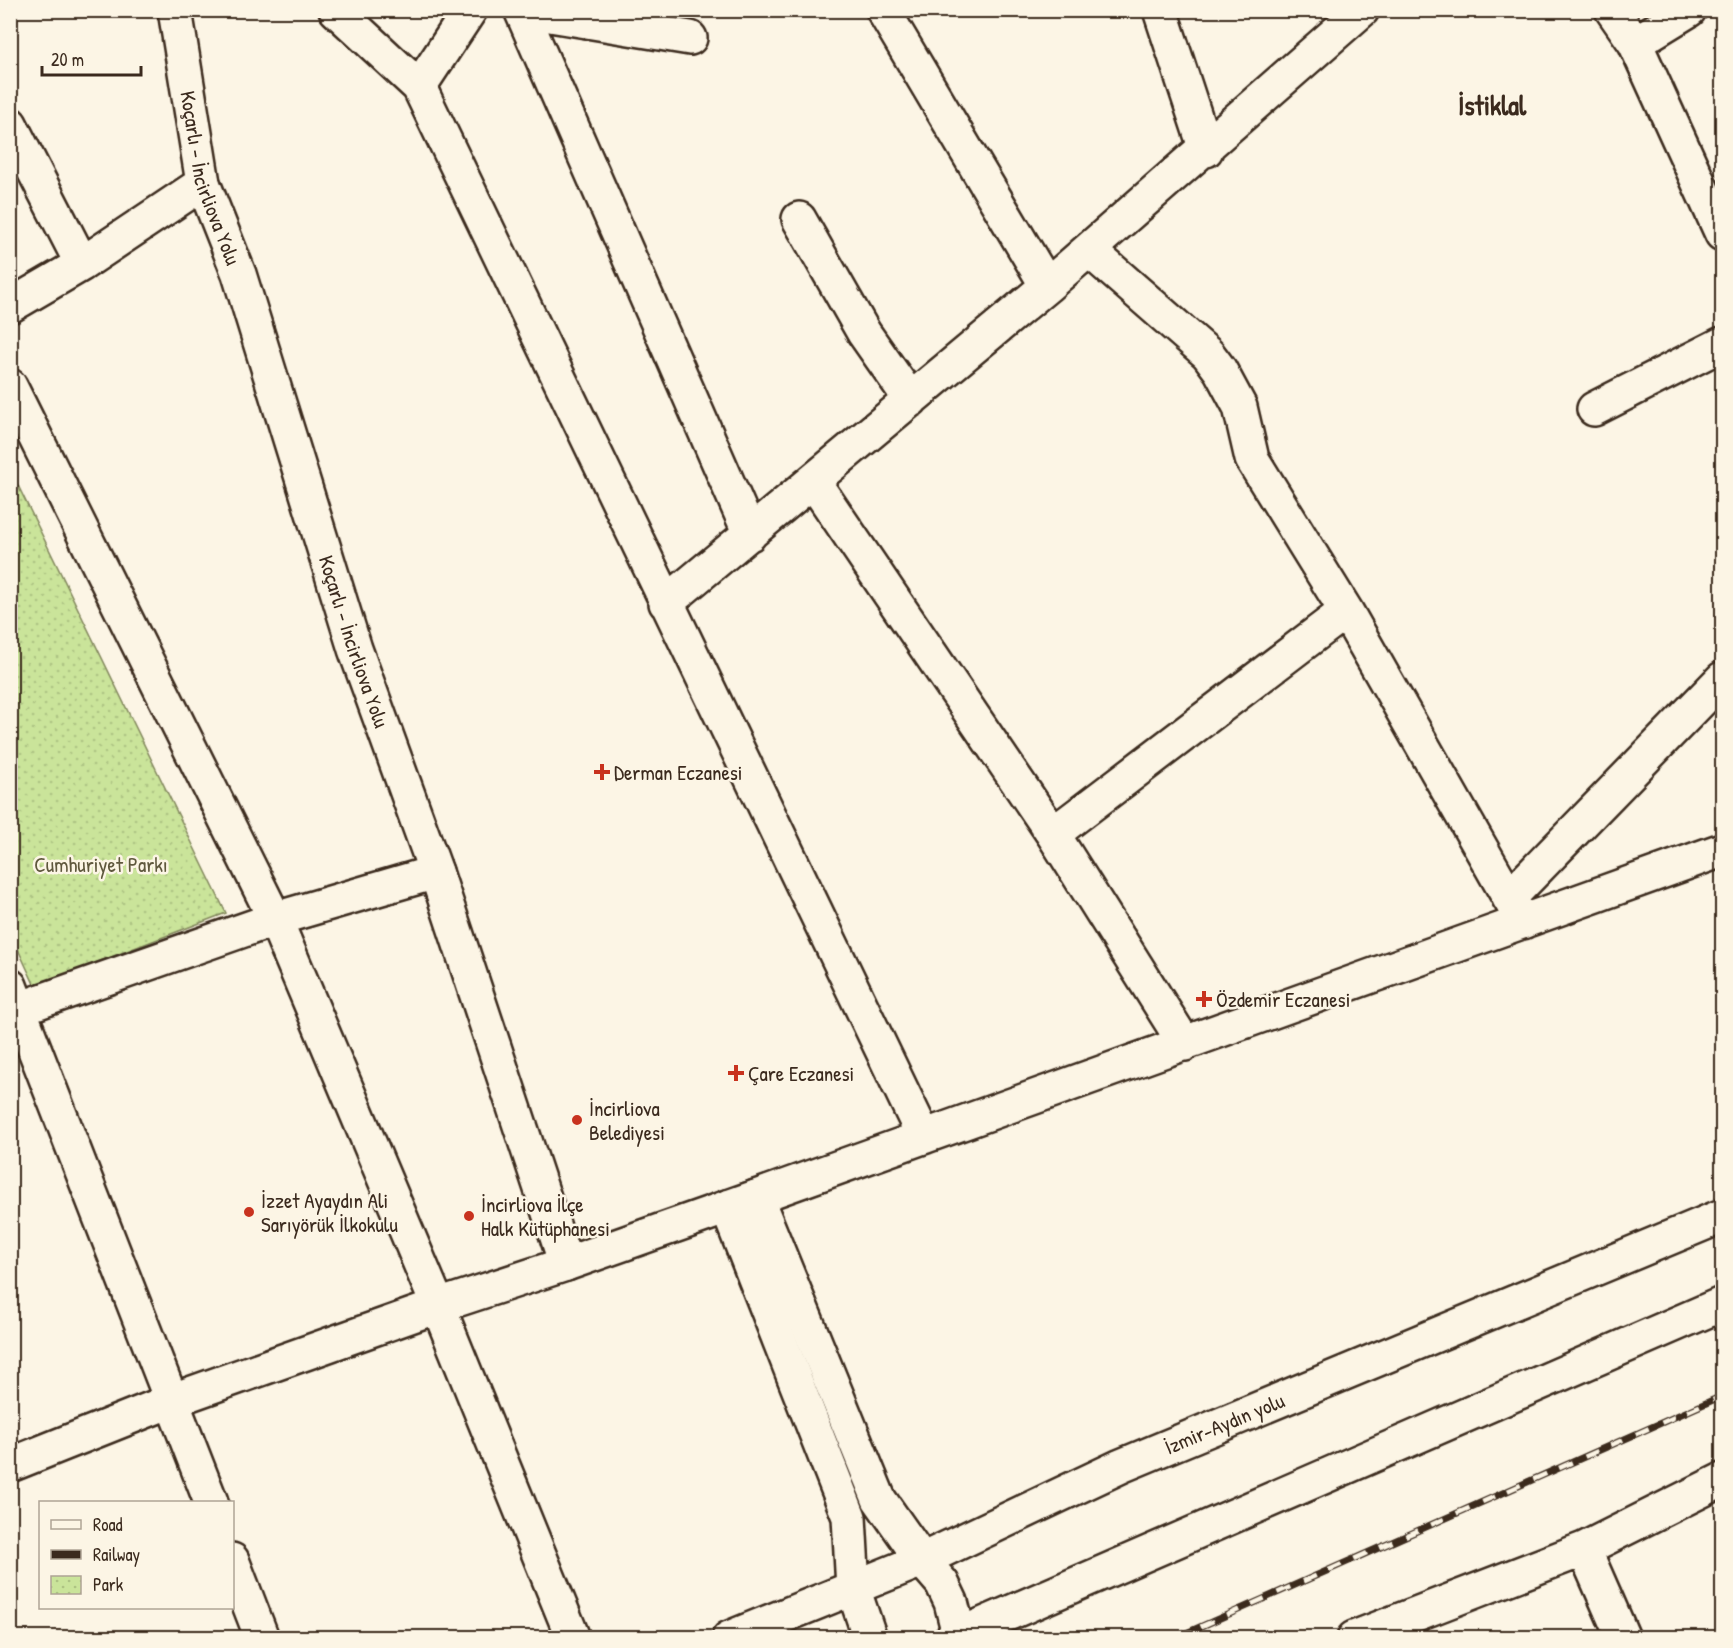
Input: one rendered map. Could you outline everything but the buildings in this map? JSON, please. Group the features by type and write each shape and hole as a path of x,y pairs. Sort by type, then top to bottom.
{"main road":[{"name":"Koçarlı - İncirliova Yolu","path":"175,10 203,183 239,274 355,649 436,872 567,1264"},
{"path":"336,10 419,87 924,1137"},
{"path":"419,87 470,10"},
{"path":"883,10 1047,286"},
{"path":"1160,10 1206,150"},
{"path":"666,603 1047,286 1206,150 1362,10"},
{"path":"1612,10 1635,43 1722,234"},
{"path":"1635,43 1689,10"},
{"path":"690,38 522,12 750,534"},
{"path":"10,124 82,264"},
{"path":"10,306 82,264 203,183"},
{"path":"799,219 858,324 911,400"},
{"path":"1089,250 1208,354 1220,370 1240,407 1252,459 1346,611 1516,910"},
{"path":"1594,409 1722,344"},
{"path":"10,386 275,919 438,1306 573,1638"},
{"path":"813,481 1053,834 1185,1044"},
{"path":"1053,834 1346,611"},
{"path":"1516,910 1722,679"},
{"path":"10,1465 173,1400 438,1306 567,1264 1185,1044 1516,910 1722,850"},
{"path":"210,1501 173,1400 14,1006 275,919 436,872"},
{"path":"742,1202 879,1499 922,1560 942,1583 951,1602 957,1636 1722,1304"},
{"path":"742,1202 849,1516 853,1588 870,1638"},
{"name":"İzmir-Aydın yolu","path":"729,1638 922,1560 1121,1466 1722,1216"},
{"path":"1354,1638 1584,1549 1722,1480"},
{"path":"1584,1549 1623,1638"},
{"path":"234,1565 262,1638"}],"green space":[{"name":"Cumhuriyet Parkı","path":"10,469 226,913 35,986 10,932"}],"railway":[{"path":"1175,1638 1722,1396"}],"place":[{"name":"Derman Eczanesi","path":"602,772"},
{"name":"Özdemir Eczanesi","path":"1204,999"},
{"name":"Çare Eczanesi","path":"736,1073"},
{"name":"İncirliova Belediyesi","path":"577,1120"},
{"name":"İzzet Ayaydın Ali Sarıyörük İlkokulu","path":"249,1212"},
{"name":"İncirliova İlçe Halk Kütüphanesi","path":"469,1216"}],"district":[{"name":"İstiklal","path":"1492,105"}]}
